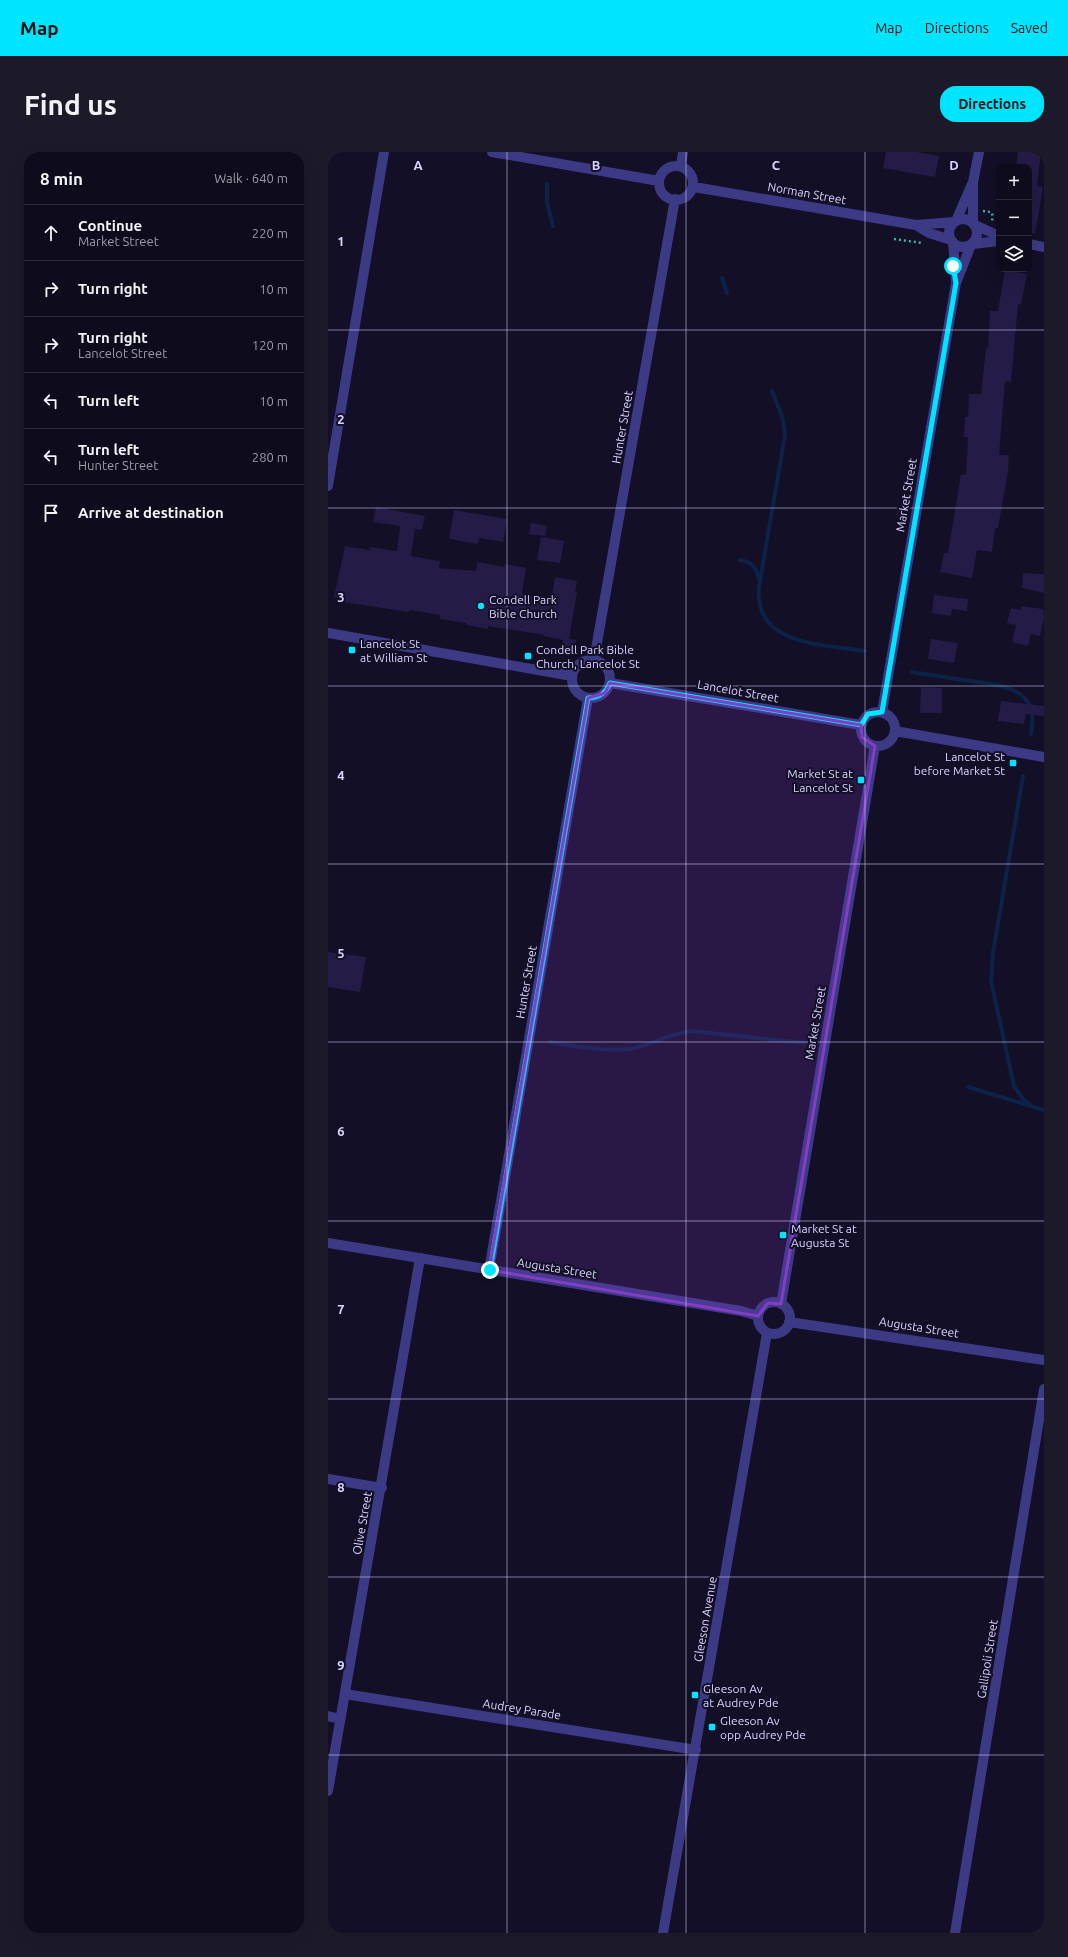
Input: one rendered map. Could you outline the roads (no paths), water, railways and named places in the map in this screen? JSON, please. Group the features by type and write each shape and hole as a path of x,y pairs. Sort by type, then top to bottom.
{"street":[{"path":"328,486 384,152"},
{"path":"492,152 659,181"},
{"path":"680,166 683,152"},
{"path":"972,245 977,235 974,224 973,182 979,152"},
{"path":"672,166 680,166 689,171 693,178 694,187 689,194 682,199 675,199 664,195 660,188 659,181 664,171 672,166"},
{"path":"973,182 950,231 952,241 961,247 996,241"},
{"name":"Norman Street","path":"694,187 916,225 955,222"},
{"name":"Hunter Street","path":"594,660 675,199"},
{"path":"955,222 966,219 996,235"},
{"name":"Norman Street","path":"916,225 929,233 952,241"},
{"name":"Market Street","path":"952,241 956,283"},
{"name":"Market Street","path":"882,712 956,283 972,245"},
{"path":"1032,245 1044,247"},
{"path":"328,633 572,676"},
{"path":"594,660 605,666 610,676 610,683 605,693 600,696 588,698 578,692 572,682 572,676 578,666 583,662 594,660"},
{"name":"Lancelot Street","path":"610,683 861,725"},
{"name":"Hunter Street","path":"490,1270 588,698"},
{"path":"882,712 892,719 895,731 889,742 881,746 875,746 866,742 862,737 861,725 868,714 882,712"},
{"path":"895,731 1044,757"},
{"name":"Market Street","path":"781,1304 875,746"},
{"name":"Augusta Street","path":"328,1243 741,1311 758,1316"},
{"name":"Olive Street","path":"328,1791 382,1488 420,1258"},
{"path":"768,1303 781,1304 788,1311 789,1322 787,1327 778,1334 768,1333 761,1328 758,1316 761,1308 768,1303"},
{"name":"Augusta Street","path":"789,1322 1044,1360"},
{"name":"Gleeson Avenue","path":"663,1933 768,1333"},
{"name":"Gallipoli Street","path":"955,1933 1044,1389"},
{"path":"328,1479 382,1488"},
{"name":"Audrey Parade","path":"345,1694 696,1750"},
{"path":"328,1716 340,1718"}],"waterway":[{"path":"547,184 547,203 553,226"},
{"path":"722,278 727,293"},
{"path":"772,391 783,419 785,435 759,587 760,606 767,621 779,631 794,638 811,643 864,651"},
{"path":"740,560 753,566 757,571 759,579"},
{"path":"912,672 996,685 1017,692 1025,698 1030,707 1032,719 1031,734"},
{"path":"1023,776 993,953 991,981 1014,1086 1023,1099 1033,1107"},
{"path":"550,1042 616,1050 635,1048 676,1034 691,1031 804,1043"},
{"path":"968,1087 1044,1110"}],"place":[{"name":"Condell Park Bible Church","path":"481,606"},
{"name":"Lancelot St at William St","path":"352,650"},
{"name":"Condell Park Bible Church, Lancelot St","path":"528,656"},
{"name":"Lancelot St before Market St","path":"1013,763"},
{"name":"Market St at Lancelot St","path":"861,780"},
{"name":"Market St at Augusta St","path":"783,1235"},
{"name":"Gleeson Av at Audrey Pde","path":"695,1695"},
{"name":"Gleeson Av opp Audrey Pde","path":"712,1727"}]}
